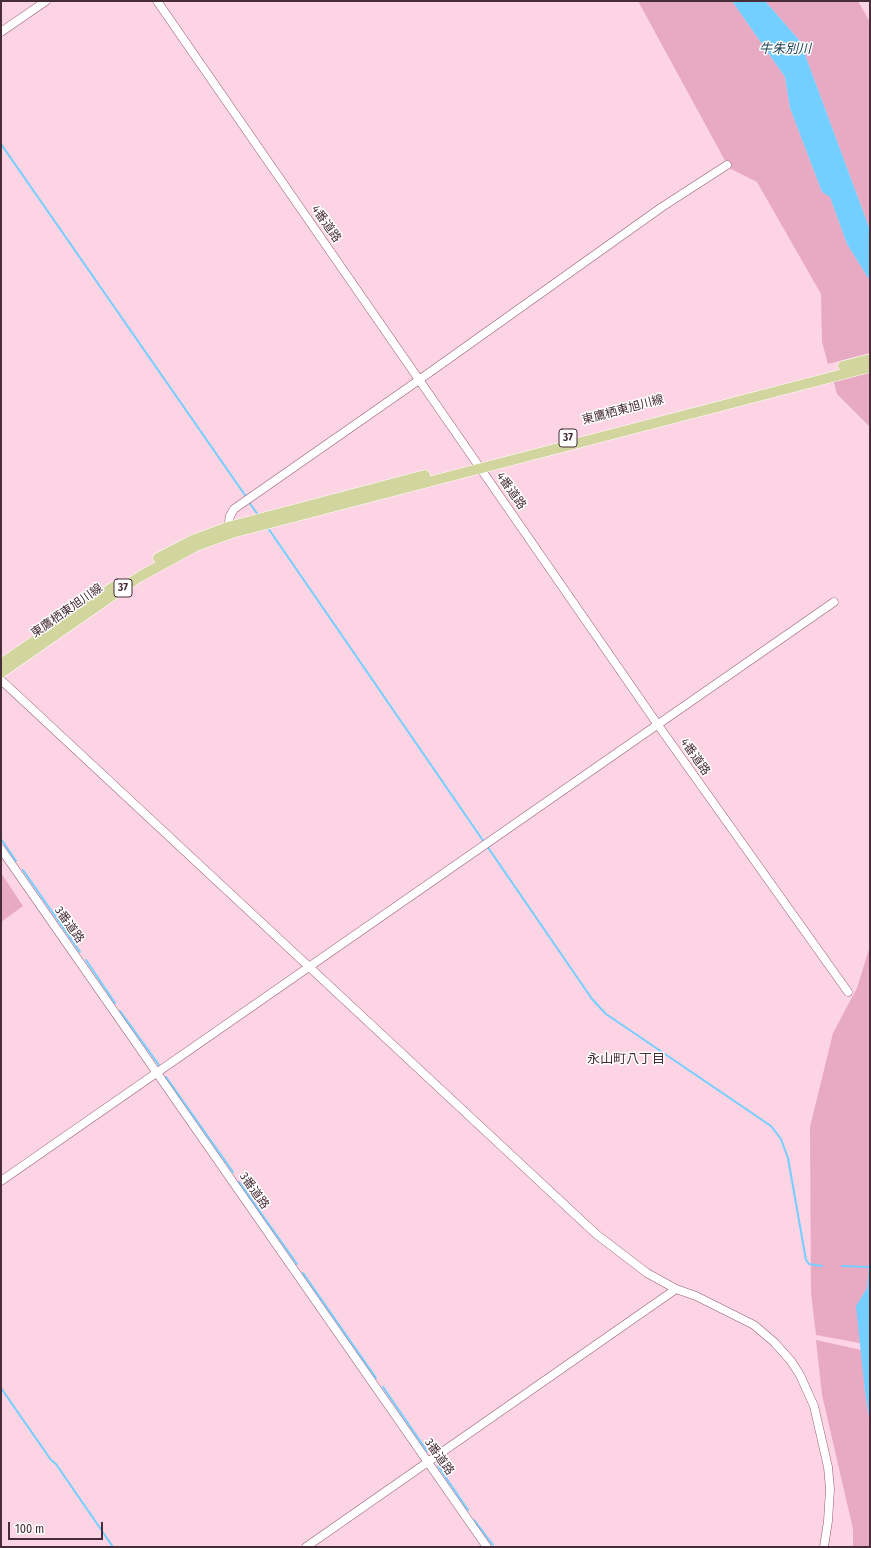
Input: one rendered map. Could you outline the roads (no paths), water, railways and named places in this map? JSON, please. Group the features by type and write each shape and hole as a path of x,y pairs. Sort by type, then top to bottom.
{"main road":[{"name":"東鷹栖東旭川線","path":"1,664 134,572 164,554 193,540 870,359"},
{"name":"東鷹栖東旭川線","path":"478,465 870,367"},
{"name":"東鷹栖東旭川線","path":"1,673 139,577 229,530"}],"street":[{"path":"1,32 46,1"},
{"name":"4番道路","path":"157,1 658,725 848,992"},
{"path":"229,530 230,516 234,508 419,380 662,207 726,165"},
{"path":"1,1181 834,602"},
{"path":"1,680 596,1234 647,1273 676,1289 696,1296 754,1325 774,1342 791,1361 800,1374 814,1406 828,1467 830,1489 828,1521 824,1547"},
{"name":"3番道路","path":"1,849 487,1547"},
{"path":"306,1547 676,1289"}],"water":[{"name":"牛朱別川","path":"732,1 765,1 800,41 870,230 870,281 847,244 830,197 822,192 790,108 785,77"},
{"path":"870,1251 870,1424 856,1306 867,1288"}],"waterway":[{"path":"1,144 247,498"},
{"path":"249,502 258,515"},
{"path":"268,528 484,842"},
{"path":"1,839 16,861"},
{"path":"487,846 592,999 606,1014 771,1126 781,1139 788,1158 806,1260 809,1264 822,1266"},
{"path":"23,870 80,952"},
{"path":"86,960 115,1003"},
{"path":"120,1011 159,1065"},
{"path":"166,1077 233,1172"},
{"path":"239,1182 297,1264"},
{"path":"842,1266 870,1267"},
{"path":"303,1273 376,1378"},
{"path":"383,1387 427,1451"},
{"path":"1,1388 113,1547"},
{"path":"438,1466 468,1510"},
{"path":"474,1520 493,1545"}],"district":[{"name":"永山町八丁目","path":"626,1059"}]}
